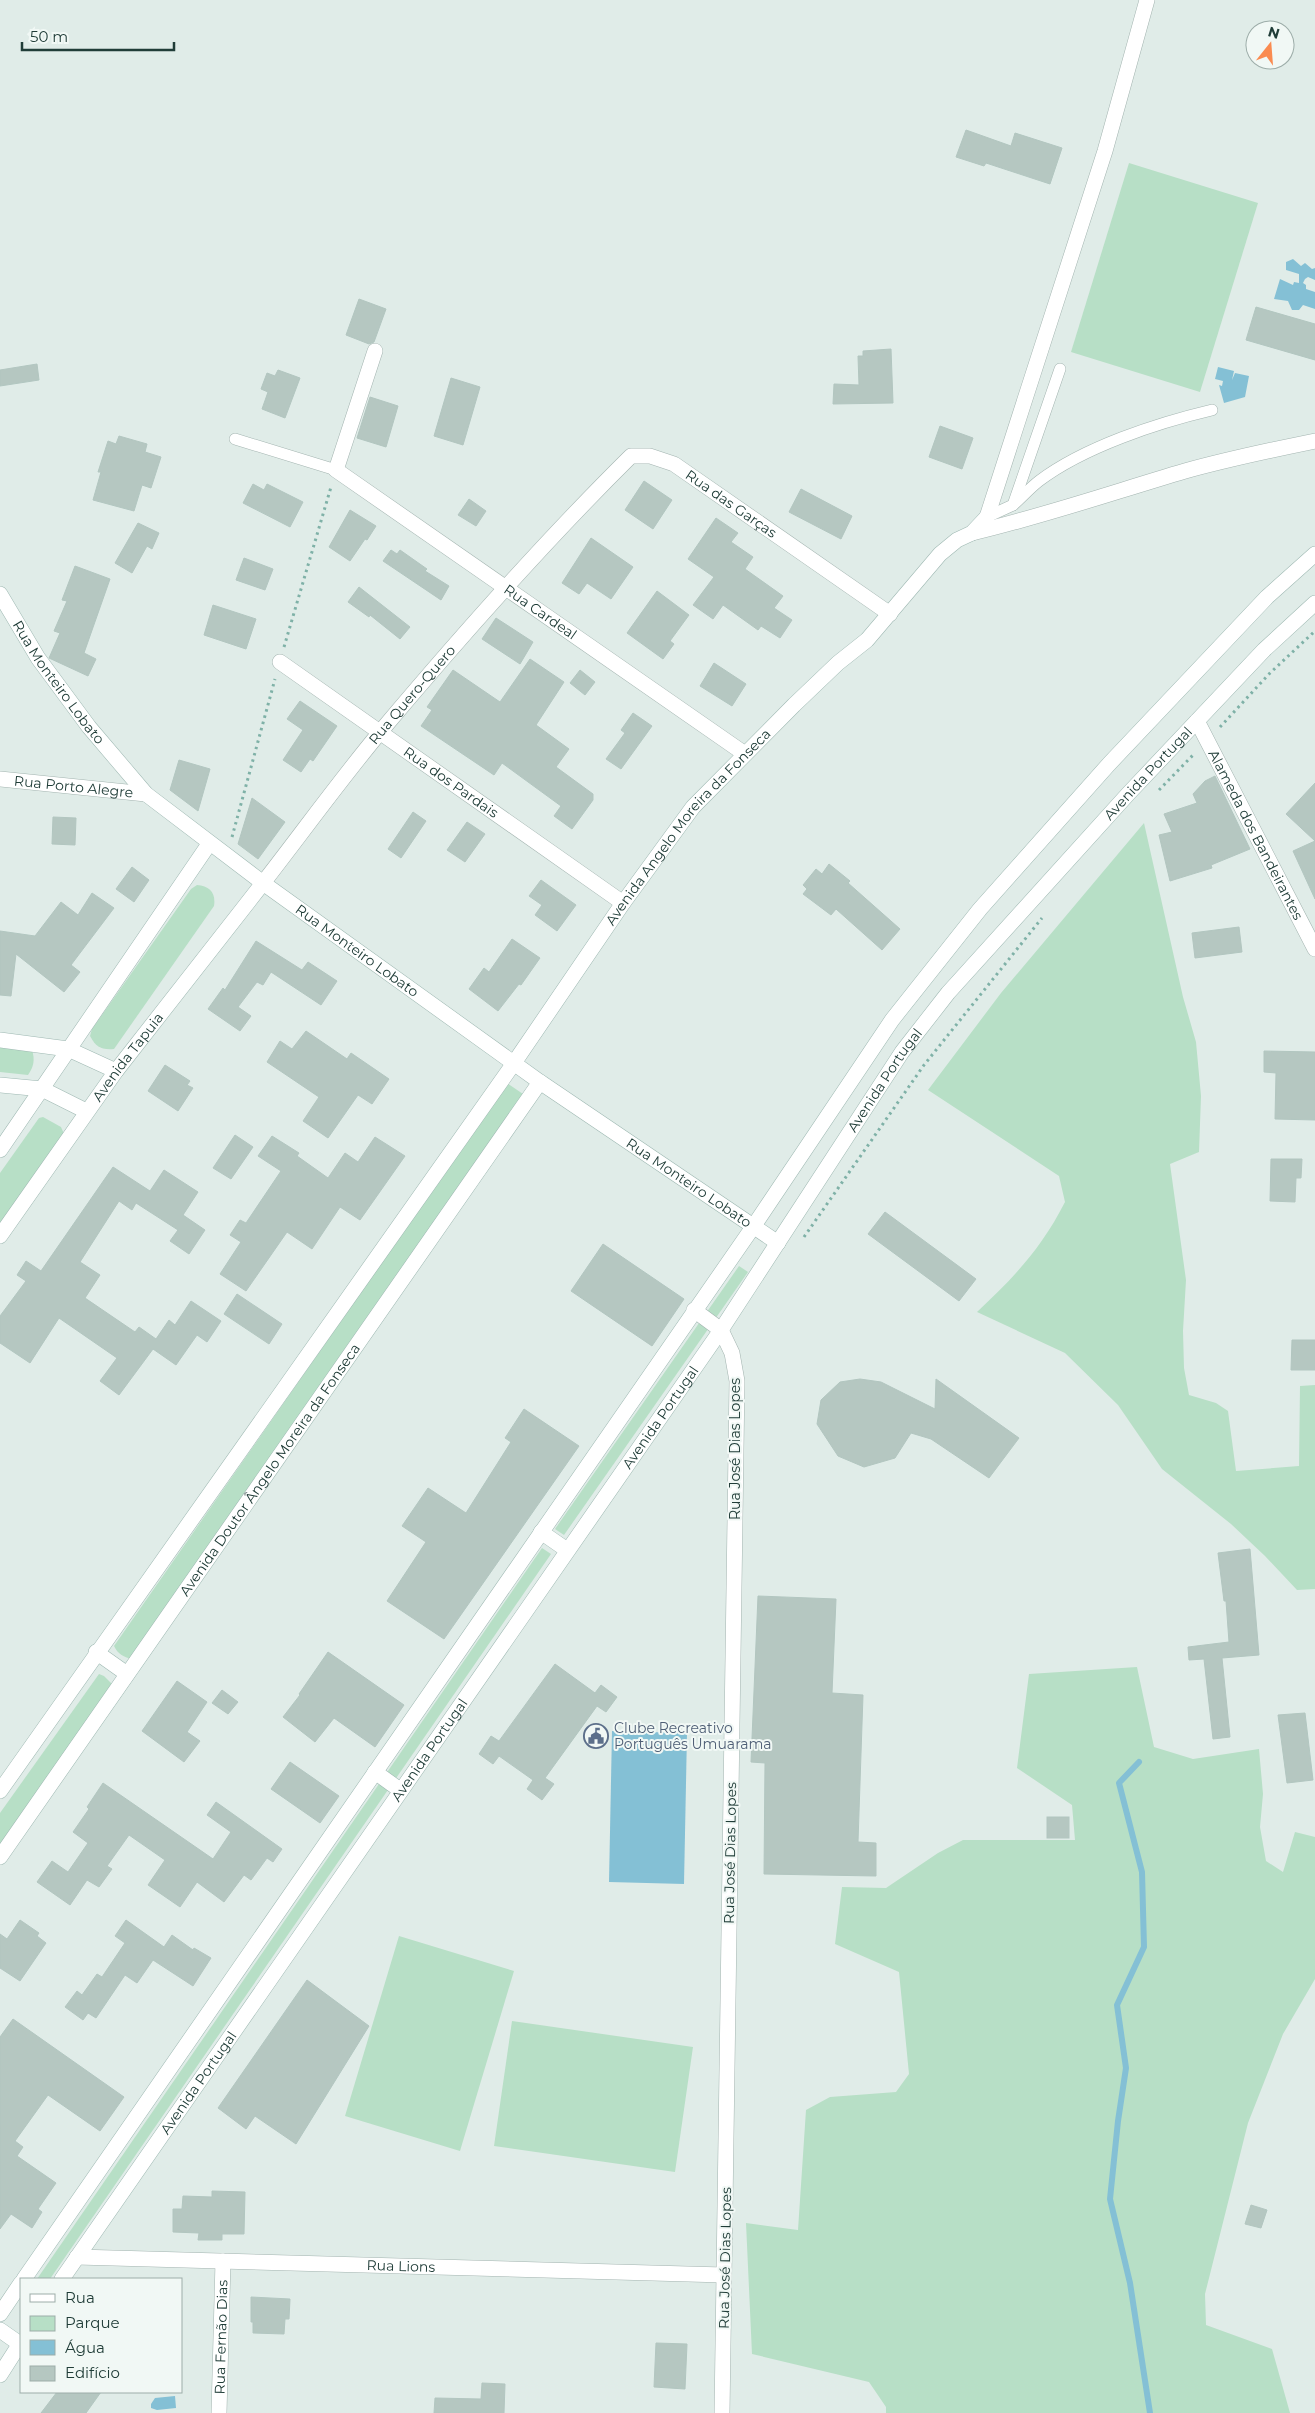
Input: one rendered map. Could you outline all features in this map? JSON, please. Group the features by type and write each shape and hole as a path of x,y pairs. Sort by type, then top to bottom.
{"street":[{"path":"972,533 987,517 1105,151 1147,0"},
{"path":"336,470 374,352"},
{"path":"972,533 1032,519 1185,471 1315,441"},
{"name":"Rua das Garças","path":"572,514 631,456 650,456 674,464 890,614"},
{"name":"Rua Cardeal","path":"336,470 744,754"},
{"name":"Rua Quero-Quero","path":"262,883 380,732 572,514"},
{"name":"Avenida Angelo Moreira da Fonseca","path":"514,1063 623,903 693,807 744,754 838,663 867,640 940,554 957,540 972,533"},
{"path":"25,2278 753,1227 892,1020 980,910 1109,764 1267,597 1315,554"},
{"name":"Rua Monteiro Lobato","path":"0,594 38,658 89,726 146,794 262,883 540,1082 778,1243"},
{"name":"Avenida Portugal","path":"63,2278 566,1550 721,1330 902,1052 948,993 1114,808 1264,650 1315,602"},
{"name":"Rua dos Pardais","path":"280,662 623,903"},
{"name":"Alameda dos Bandeirantes","path":"1197,721 1315,949"},
{"name":"Rua Porto Alegre","path":"0,778 146,794"},
{"path":"0,1150 209,844"},
{"name":"Avenida Tapuia","path":"0,1236 116,1071 262,883"},
{"path":"0,1040 68,1049 116,1071"},
{"path":"0,1791 96,1652 514,1063"},
{"name":"Avenida Doutor Ângelo Moreira da Fonseca","path":"0,1857 540,1082"},
{"path":"0,1085 42,1089 86,1112"},
{"name":"Rua José Dias Lopes","path":"694,1310 721,1330 732,1353 737,1381 722,2413"},
{"path":"541,1532 566,1550"},
{"path":"96,1652 127,1674"},
{"path":"375,1772 400,1790"},
{"name":"Rua Lions","path":"77,2256 724,2275"},
{"name":"Rua Fernão Dias","path":"219,2413 223,2261"},
{"path":"0,2314 20,2284"},
{"path":"0,2330 20,2342"},
{"path":"0,2375 20,2345"}],"lane":[{"path":"1013,504 1060,369"},
{"path":"987,517 1013,504 1039,481 1074,459 1178,418 1212,410"},
{"path":"235,440 336,470"}],"path":[{"path":"1152,797 1270,673 1315,631"},
{"path":"800,1240 807,1234 869,1141 924,1065 1043,917"}],"green space":[{"path":"1129,163 1258,203 1200,392 1071,352"},
{"path":"1144,823 1183,997 1196,1042 1201,1096 1199,1152 1170,1164 1186,1280 1183,1331 1184,1368 1189,1395 1216,1403 1228,1411 1236,1471 1299,1466 1300,1386 1315,1385 1315,1589 1297,1590 1231,1524 1162,1469 1118,1405 1065,1353 977,1312 1037,1248 1065,1202 1059,1176 928,1090 1001,993"},
{"path":"197,885 211,891 214,897 214,906 114,1049 99,1047 90,1036 92,1029 191,889"},
{"path":"0,1044 32,1050 33,1063 28,1075 0,1072"},
{"path":"507,1083 523,1094 132,1659 121,1655 114,1646"},
{"path":"43,1117 61,1127 65,1136 0,1229 0,1173 39,1118"},
{"path":"739,1266 748,1272 564,1535 555,1529"},
{"path":"542,1548 551,1554 51,2278 38,2278"},
{"path":"1137,1667 1154,1747 1193,1759 1259,1749 1263,1794 1260,1827 1266,1861 1283,1872 1295,1832 1315,1837 1315,1979 1283,2034 1248,2123 1205,2294 1206,2325 1272,2349 1290,2413 886,2413 886,2407 869,2382 752,2354 746,2223 798,2230 806,2110 830,2097 896,2092 909,2074 899,1972 835,1944 842,1887 886,1888 938,1853 963,1840 1075,1840 1072,1805 1017,1768 1029,1674"},
{"path":"99,1674 104,1676 113,1685 0,1847 0,1813"},
{"path":"399,1936 514,1971 460,2151 345,2116"},
{"path":"512,2021 693,2047 675,2172 494,2146"}],"water":[{"path":"1293,259 1301,266 1305,263 1312,269 1315,268 1315,280 1308,277 1303,283 1306,285 1306,289 1315,292 1315,309 1303,305 1299,310 1292,310 1288,301 1274,299 1280,279 1293,285 1294,282 1299,283 1299,274 1286,270 1286,262"},
{"path":"1218,367 1234,371 1232,380 1235,373 1249,376 1245,397 1224,403 1219,385 1222,386 1223,381 1215,379"},
{"path":"612,1731 687,1733 684,1884 609,1882"},
{"path":"175,2396 176,2408 157,2410 151,2408 155,2398"}],"building":[{"path":"966,130 1011,146 1015,133 1062,148 1050,184 986,163 984,166 956,157"},
{"path":"359,299 386,309 374,342 369,344 346,335"},
{"path":"1256,307 1315,324 1315,360 1246,340"},
{"path":"891,349 893,403 833,404 834,384 859,385 858,356 863,356 863,351"},
{"path":"37,364 39,380 0,386 0,370"},
{"path":"278,370 300,378 285,418 262,409 268,392 261,389 267,373 275,376"},
{"path":"451,378 480,387 463,445 434,436"},
{"path":"370,397 398,406 386,447 357,438"},
{"path":"940,426 973,438 962,469 929,457"},
{"path":"119,436 147,444 145,452 161,457 151,488 142,485 134,511 93,500 101,472 98,472 108,441 116,444"},
{"path":"644,481 672,500 653,529 625,510"},
{"path":"253,484 264,490 267,484 303,502 290,527 243,503"},
{"path":"801,489 852,516 841,539 789,512"},
{"path":"469,499 486,511 476,526 458,515"},
{"path":"350,510 376,526 350,561 329,547"},
{"path":"716,518 738,533 731,542 753,557 745,569 783,596 774,608 792,620 780,638 761,626 758,630 723,605 713,619 693,605 714,577 688,559"},
{"path":"138,523 159,533 152,549 147,546 132,573 115,563"},
{"path":"591,538 633,567 611,599 587,583 579,594 562,583"},
{"path":"391,550 397,554 400,550 427,569 425,571 449,586 441,600 383,561"},
{"path":"244,558 273,569 265,590 236,580"},
{"path":"75,566 110,579 84,653 96,659 88,676 49,658 60,633 54,631 67,601 62,600"},
{"path":"359,587 410,627 400,639 370,615 369,617 348,602"},
{"path":"657,591 689,615 670,641 674,644 663,659 627,633"},
{"path":"213,605 256,619 246,649 204,635"},
{"path":"496,618 533,642 520,664 482,639"},
{"path":"530,659 564,682 536,725 569,749 556,767 593,794 593,800 572,829 554,816 561,806 502,763 494,775 421,726 432,710 427,707 453,670 500,702"},
{"path":"714,663 746,684 732,706 700,686"},
{"path":"580,670 595,682 585,695 570,683"},
{"path":"300,701 337,726 313,761 310,759 301,772 283,760 303,730 287,719"},
{"path":"633,713 652,726 621,769 606,759 625,733 621,730"},
{"path":"179,760 210,769 198,811 170,790"},
{"path":"1215,776 1250,849 1211,865 1212,868 1170,881 1159,835 1172,832 1164,814 1197,803 1193,794 1205,781"},
{"path":"1315,783 1315,841 1286,814"},
{"path":"252,798 285,822 258,859 238,844"},
{"path":"413,812 426,821 401,858 388,849"},
{"path":"53,817 76,818 75,845 52,844"},
{"path":"467,822 485,834 465,862 447,850"},
{"path":"1315,841 1315,899 1293,851"},
{"path":"829,864 850,881 848,883 900,929 882,950 836,909 831,915 803,894 807,889 803,885 816,869 822,874"},
{"path":"132,867 149,880 134,902 116,889"},
{"path":"541,880 576,905 557,931 535,915 542,905 529,896"},
{"path":"92,893 114,908 71,965 80,972 64,992 16,954 11,996 0,995 0,931 35,936 61,902 78,915"},
{"path":"1239,927 1242,952 1195,958 1192,933"},
{"path":"512,939 540,958 521,985 519,984 498,1011 469,989 484,968 489,972"},
{"path":"256,941 302,970 308,962 337,981 321,1005 271,972 263,985 257,982 238,1007 251,1016 240,1031 208,1009 223,988 225,990"},
{"path":"306,1031 347,1059 351,1053 389,1079 372,1104 358,1095 328,1138 303,1121 319,1097 267,1062 280,1041 292,1049"},
{"path":"1264,1051 1315,1052 1315,1120 1275,1119 1276,1073 1264,1072"},
{"path":"165,1065 190,1081 187,1085 193,1088 178,1111 148,1091"},
{"path":"235,1135 253,1147 231,1179 213,1168"},
{"path":"272,1136 299,1153 297,1156 328,1178 345,1153 358,1162 375,1137 405,1156 360,1220 340,1207 312,1249 287,1232 246,1291 220,1274 241,1242 230,1235 240,1220 246,1223 281,1171 258,1156"},
{"path":"1271,1159 1302,1159 1301,1178 1296,1178 1295,1202 1270,1201"},
{"path":"113,1167 150,1191 164,1170 198,1192 183,1215 205,1230 189,1254 170,1241 178,1230 136,1203 132,1210 119,1201 80,1262 100,1275 85,1298 135,1332 139,1327 156,1339 169,1320 175,1325 191,1301 221,1321 207,1342 197,1335 176,1365 153,1349 119,1395 100,1381 117,1358 59,1318 30,1363 0,1343 0,1316 26,1281 17,1275 26,1261 41,1271"},
{"path":"885,1212 976,1279 959,1301 868,1234"},
{"path":"603,1244 684,1299 652,1346 571,1291"},
{"path":"237,1294 282,1324 269,1344 224,1314"},
{"path":"1292,1340 1315,1340 1315,1370 1291,1370"},
{"path":"860,1379 881,1382 935,1409 936,1379 1019,1438 989,1478 931,1439 911,1433 895,1458 864,1467 838,1456 817,1424 821,1400 840,1382"},
{"path":"524,1409 579,1446 444,1639 387,1601 426,1542 402,1526 428,1488 466,1513 511,1442 505,1438"},
{"path":"1250,1549 1259,1655 1222,1658 1230,1737 1213,1739 1204,1659 1189,1660 1188,1647 1229,1642 1226,1601 1224,1601 1218,1553"},
{"path":"758,1596 836,1599 832,1693 863,1695 858,1842 876,1843 876,1876 764,1874 765,1763 751,1762"},
{"path":"328,1652 404,1705 375,1747 334,1718 315,1742 283,1717"},
{"path":"555,1664 595,1693 601,1685 617,1697 606,1712 597,1706 545,1778 554,1784 542,1800 527,1789 533,1780 499,1756 493,1764 479,1754 491,1736 499,1741"},
{"path":"177,1681 207,1702 187,1732 200,1741 184,1762 142,1731"},
{"path":"222,1690 238,1702 228,1714 212,1703"},
{"path":"1305,1713 1313,1780 1287,1783 1278,1715"},
{"path":"290,1762 339,1796 320,1823 271,1789"},
{"path":"103,1783 213,1859 231,1832 207,1815 216,1802 282,1849 273,1862 267,1858 251,1880 244,1875 224,1902 197,1882 180,1907 148,1885 165,1860 129,1835 107,1866 112,1869 99,1887 87,1880 70,1905 37,1882 52,1861 68,1872 88,1843 73,1832 89,1809 87,1807"},
{"path":"1047,1817 1069,1817 1069,1838 1047,1838"},
{"path":"20,1920 39,1933 37,1936 46,1943 20,1981 0,1968 0,1934 7,1939"},
{"path":"126,1920 164,1947 172,1935 193,1950 194,1948 211,1958 193,1986 153,1960 137,1983 125,1975 96,2018 88,2013 83,2020 65,2007 77,1991 82,1995 97,1974 102,1977 125,1943 115,1936"},
{"path":"307,1980 369,2026 296,2144 255,2116 246,2129 218,2108"},
{"path":"13,2019 124,2097 100,2131 48,2095 15,2141 23,2147 17,2156 56,2183 38,2209 42,2212 32,2228 11,2214 0,2229 0,2037"},
{"path":"212,2191 245,2192 244,2234 222,2234 222,2240 198,2240 199,2233 173,2232 173,2209 182,2209 183,2196 212,2197"},
{"path":"1251,2205 1267,2210 1261,2228 1245,2224"},
{"path":"251,2297 290,2299 289,2319 285,2319 284,2334 253,2333"},
{"path":"656,2343 687,2344 685,2389 654,2387"},
{"path":"482,2383 505,2384 504,2413 434,2413 435,2398 481,2399"},
{"path":"56,2393 100,2393 86,2413 41,2413"}],"waterway":[{"path":"1139,1762 1119,1783 1142,1872 1144,1947 1117,2005 1126,2068 1118,2121 1110,2199 1130,2283 1150,2413"}],"place":[{"name":"Clube Recreativo Português Umuarama","path":"596,1736"}]}
